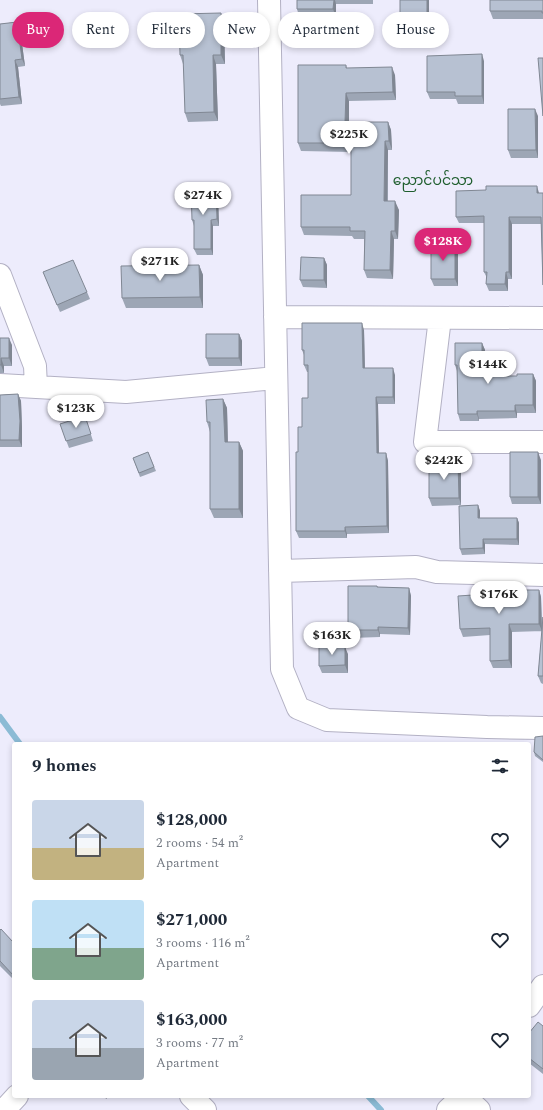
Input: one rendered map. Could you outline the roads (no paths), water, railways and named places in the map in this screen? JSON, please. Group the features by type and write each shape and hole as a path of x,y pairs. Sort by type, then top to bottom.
{"street":[{"path":"269,0 282,669 298,708 327,720 543,728"},
{"path":"0,275 35,366 36,387"},
{"path":"275,317 543,318"},
{"path":"440,318 425,442 543,442"},
{"path":"0,385 126,392 276,378"},
{"path":"280,571 416,567 437,572 543,575"},
{"path":"4,1110 15,1098"},
{"path":"194,1098 205,1110"},
{"path":"448,1110 461,1098"},
{"path":"465,1098 479,1110"}],"waterway":[{"path":"0,717 19,742"},
{"path":"370,1098 381,1110"}],"district":[{"name":"ညောင်ပင်သာ","path":"433,180"}]}
